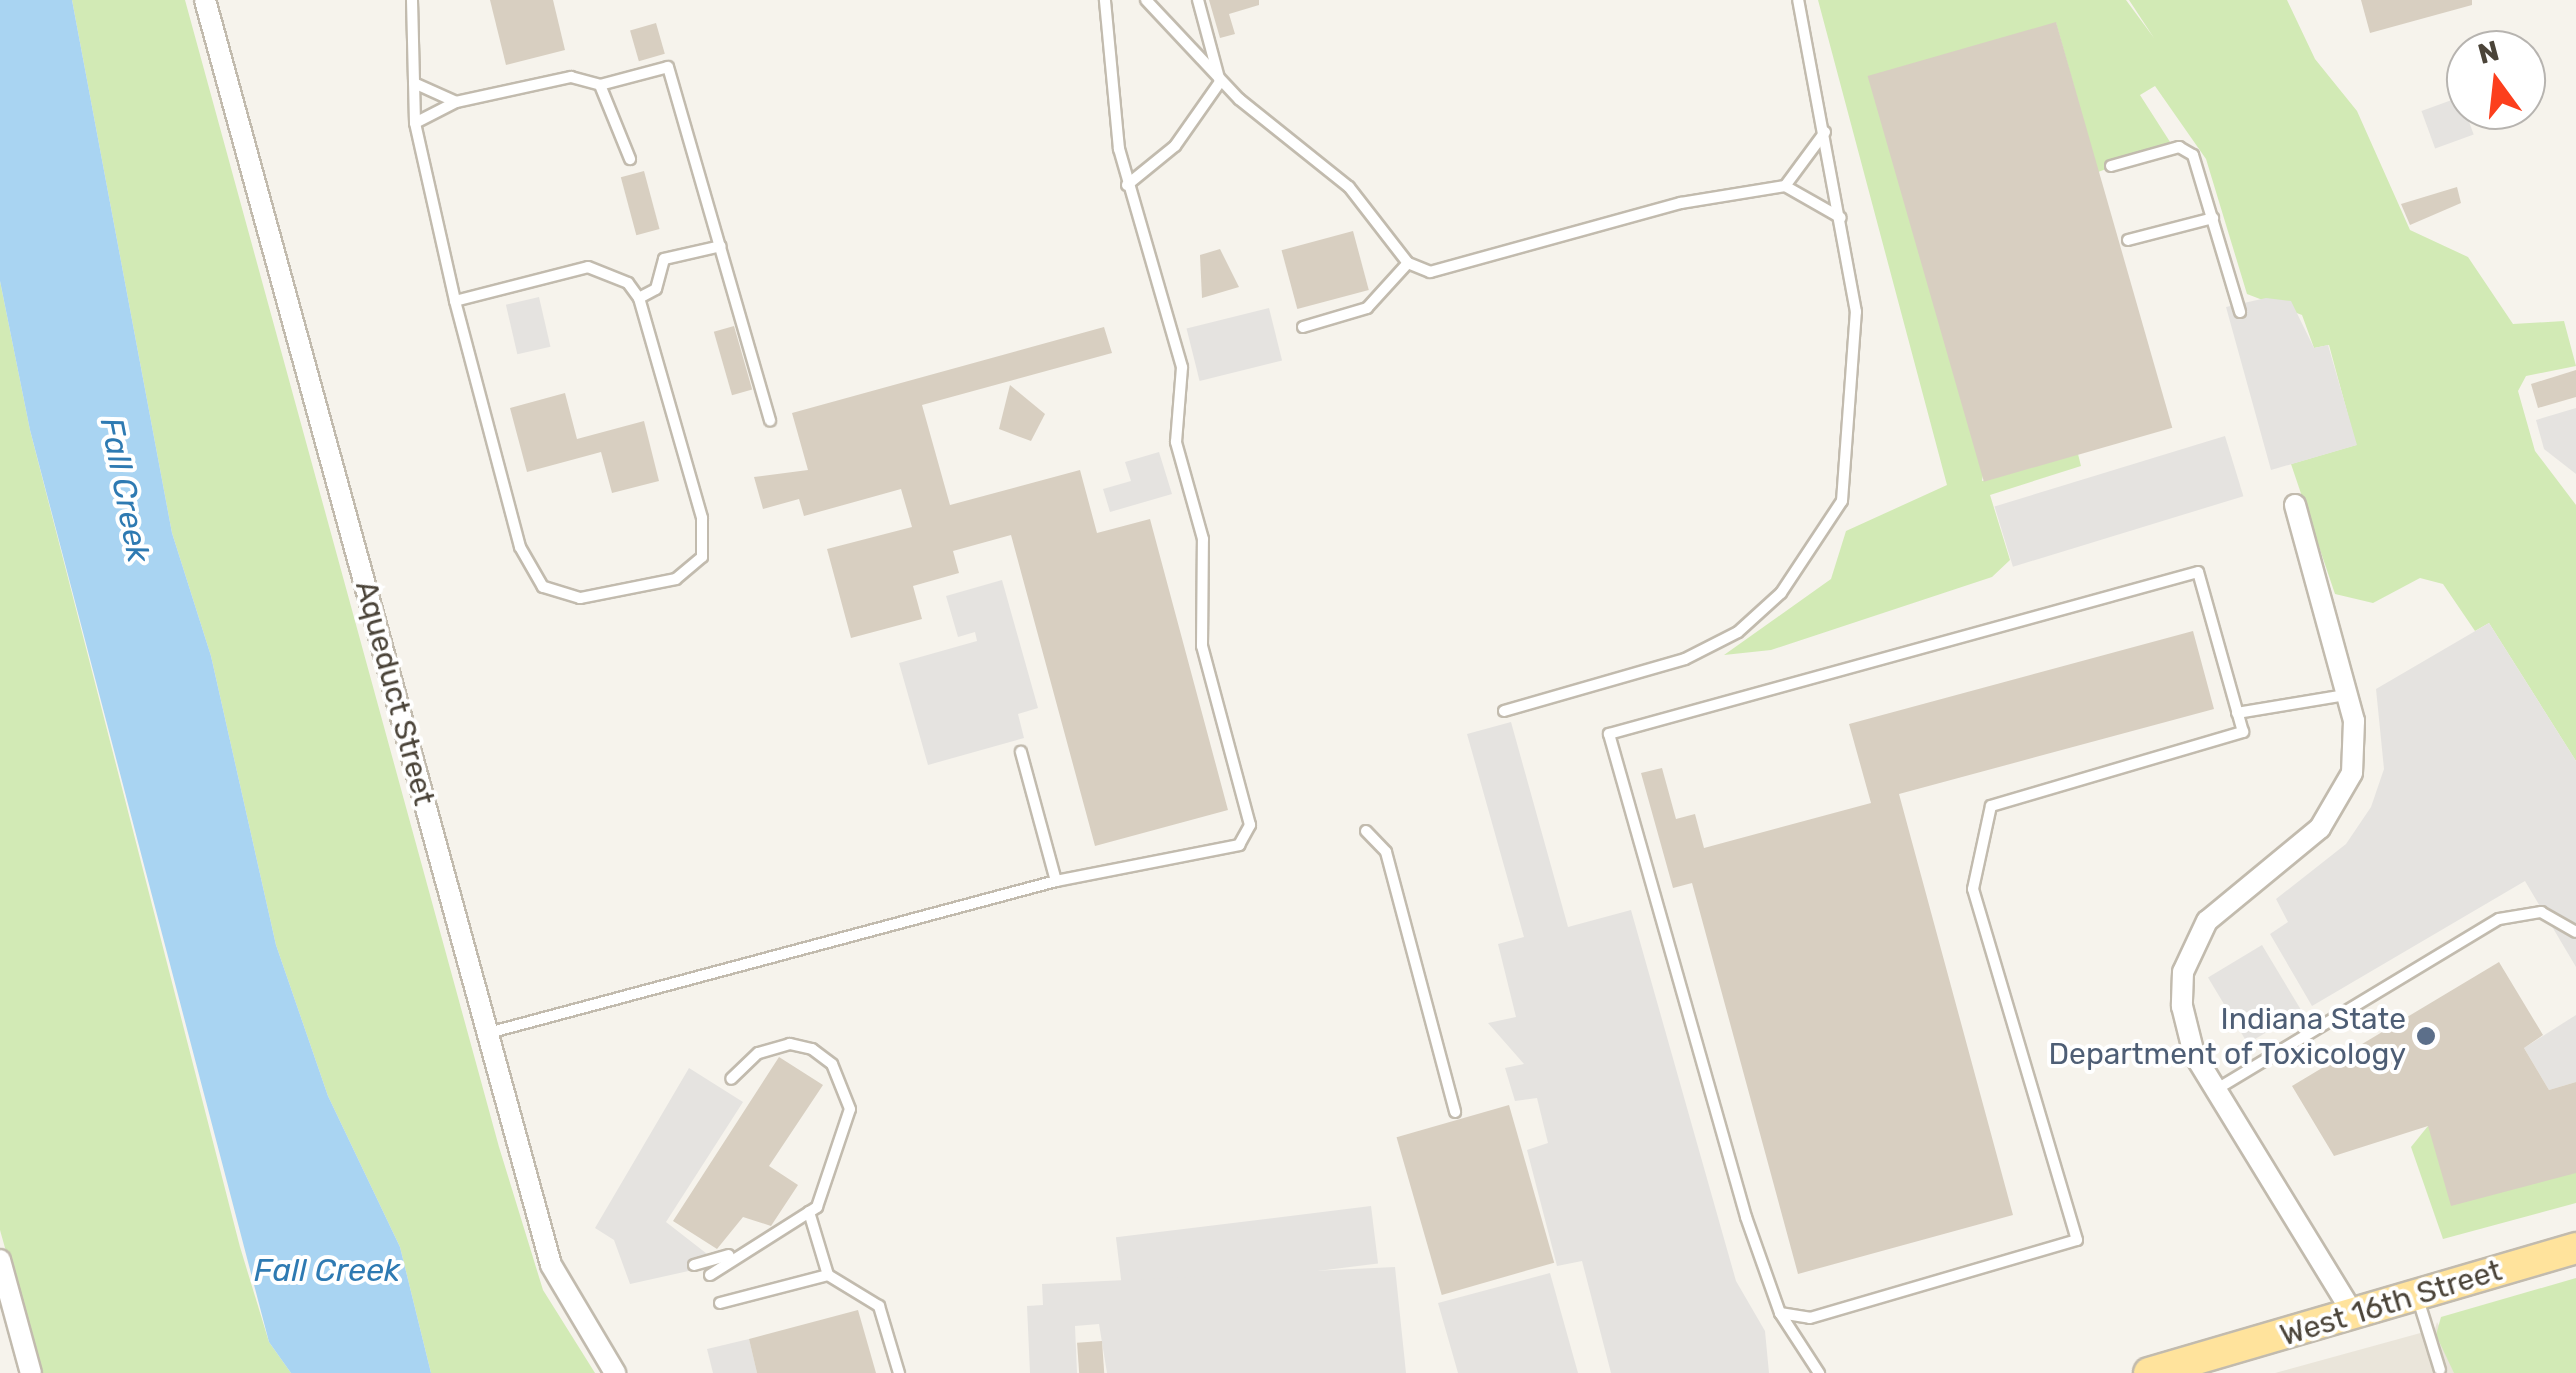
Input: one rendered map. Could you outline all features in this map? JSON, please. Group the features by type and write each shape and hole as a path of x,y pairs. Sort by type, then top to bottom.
{"main road":[{"name":"West 16th Street","path":"2148,1373 2576,1248"}],"street":[{"name":"Aqueduct Street","path":"206,0 551,1264 615,1373"},
{"path":"2295,505 2347,695 2356,744 2336,808 2213,912 2186,962 2185,1032 2354,1315"},
{"path":"0,1260 6,1308 31,1373"}],"lane":[{"path":"412,0 415,123 455,301 520,547 544,588 580,598 676,579 702,557 702,518 639,298 628,283 588,266 455,301"},
{"path":"488,1033 1056,881 1238,845 1250,825 1202,646 1203,540 1176,442 1178,338 1128,185 1105,0"},
{"path":"1146,0 1220,82 1349,187 1408,263 1430,272 1681,203 1786,186 1841,218"},
{"path":"1198,0 1220,82"},
{"path":"1504,711 1685,659 1738,632 1782,593 1842,501 1850,438 1856,312 1798,0"},
{"path":"415,123 456,102 572,77 600,86 668,67 770,421"},
{"path":"1128,185 1174,146 1220,82"},
{"path":"414,84 456,102"},
{"path":"600,86 630,159"},
{"path":"1786,186 1825,132"},
{"path":"2111,166 2187,148 2213,218 2240,312"},
{"path":"2128,240 2213,218"},
{"path":"639,298 656,289 664,259 721,246"},
{"path":"1303,327 1367,308 1408,263"},
{"path":"1780,1313 1810,1318 2078,1240 1973,889 1991,806 2243,732 2198,572 1608,734 1780,1313 1819,1373"},
{"path":"2237,713 2347,695"},
{"path":"1021,752 1056,881"},
{"path":"1366,831 1386,852 1455,1112"},
{"path":"2216,1089 2499,919 2541,912 2576,932"},
{"path":"694,1265 730,1254 809,1212 834,1171 850,1109 844,1083 832,1064 790,1044 758,1053 731,1079"},
{"path":"809,1212 828,1275 879,1306 899,1373"},
{"path":"710,1275 730,1254"},
{"path":"720,1302 828,1275"},
{"path":"2418,1296 2440,1370"}],"shaded area":[{"path":"2446,102 2446,130 2472,130 2474,135 2435,149 2421,111"},
{"path":"539,297 550,347 517,354 506,305"},
{"path":"2266,298 2291,301 2314,348 2328,345 2357,445 2271,470 2226,307"},
{"path":"1269,308 1282,360 1200,381 1187,329"},
{"path":"2576,408 2576,474 2544,449 2536,420"},
{"path":"2225,436 2243,496 2013,567 1995,506"},
{"path":"1159,452 1172,494 1110,512 1103,489 1131,481 1125,462"},
{"path":"1002,580 1038,708 1018,714 1024,738 928,765 899,663 977,641 975,632 958,637 946,596"},
{"path":"2489,623 2576,761 2576,967 2525,881 2312,1006 2270,934 2288,922 2276,899 2346,844 2371,807 2384,769 2376,689"},
{"path":"1511,722 1568,927 1631,910 1736,1281 1765,1331 1769,1373 1611,1373 1582,1261 1557,1266 1527,1150 1548,1143 1537,1098 1515,1101 1505,1068 1524,1064 1488,1023 1516,1017 1498,944 1524,937 1467,734"},
{"path":"2262,945 2302,1011 2248,1043 2208,977"},
{"path":"2576,1015 2576,1082 2549,1090 2524,1048"},
{"path":"689,1068 743,1102 666,1222 720,1264 630,1284 614,1240 595,1228"},
{"path":"1371,1206 1378,1264 1123,1295 1116,1237"},
{"path":"1395,1267 1406,1373 1107,1373 1099,1324 1075,1326 1077,1373 1030,1373 1027,1306 1043,1305 1042,1284"},
{"path":"1550,1273 1578,1373 1458,1373 1438,1303"},
{"path":"2437,1322 2464,1373 2275,1373 2435,1329"},
{"path":"749,1339 757,1373 713,1373 707,1349"}],"green space":[{"path":"72,0 185,0 499,1147 543,1290 595,1373 431,1373 400,1247 328,1096 276,945 211,656 172,533"},
{"path":"1818,0 2126,0 2154,38 2129,0 2287,0 2315,59 2357,111 2410,230 2468,257 2513,324 2564,321 2576,366 2526,376 2518,391 2535,451 2576,505 2576,761 2489,623 2475,631 2443,584 2420,578 2373,603 2335,594 2291,464 2356,445 2329,345 2314,348 2302,315 2247,294 2206,159 2155,86 2140,95 2172,145 2098,172 2056,23 1982,481 2078,454 2081,466 1990,495 2010,560 1992,577 1771,650 1724,655 1831,579 1846,531 1947,485"},
{"path":"0,281 30,430 240,1247 269,1342 291,1373 40,1373 0,1230"},
{"path":"2428,1126 2576,1173 2576,1203 2443,1239 2411,1147"},
{"path":"2576,1278 2576,1373 2454,1373 2436,1335 2441,1317"}],"water":[{"name":"Fall Creek","path":"0,0 72,0 172,533 211,656 276,945 328,1096 400,1247 431,1373 291,1373 269,1342 30,430 0,281"}],"building":[{"path":"490,0 553,0 565,50 506,65"},
{"path":"1209,0 1259,0 1259,5 1229,14 1235,34 1220,38"},
{"path":"2361,0 2472,0 2472,5 2370,33"},
{"path":"2056,22 2172,428 1984,482 1868,76"},
{"path":"656,23 665,54 639,61 630,30"},
{"path":"644,171 660,229 636,235 621,177"},
{"path":"2457,187 2461,203 2410,225 2401,204"},
{"path":"1353,231 1369,290 1297,309 1282,250"},
{"path":"1220,249 1239,287 1202,298 1200,255"},
{"path":"734,326 752,389 732,395 714,332"},
{"path":"1104,327 1112,353 922,405 950,505 1080,470 1097,533 1150,519 1228,810 1095,846 1011,535 953,551 959,573 913,586 922,619 851,638 827,549 912,527 901,489 804,516 799,499 763,509 754,477 808,470 792,413"},
{"path":"2576,370 2576,397 2538,408 2531,384"},
{"path":"1010,385 1045,414 1031,441 999,429"},
{"path":"565,393 577,439 644,421 659,481 612,493 601,452 527,472 510,408"},
{"path":"2193,631 2214,709 1899,794 2013,1215 1798,1274 1692,883 1673,888 1641,773 1662,768 1676,819 1695,814 1704,848 1871,803 1849,724"},
{"path":"2499,962 2543,1035 2524,1048 2549,1090 2576,1082 2576,1173 2451,1206 2428,1126 2334,1156 2292,1086"},
{"path":"779,1057 823,1085 769,1166 798,1185 771,1226 743,1217 717,1249 673,1221"},
{"path":"1509,1105 1554,1263 1442,1295 1397,1137"},
{"path":"858,1310 876,1373 757,1373 749,1339"},
{"path":"1102,1341 1104,1373 1079,1373 1077,1343"}],"place":[{"name":"Indiana State Department of Toxicology","path":"2426,1036"}]}
